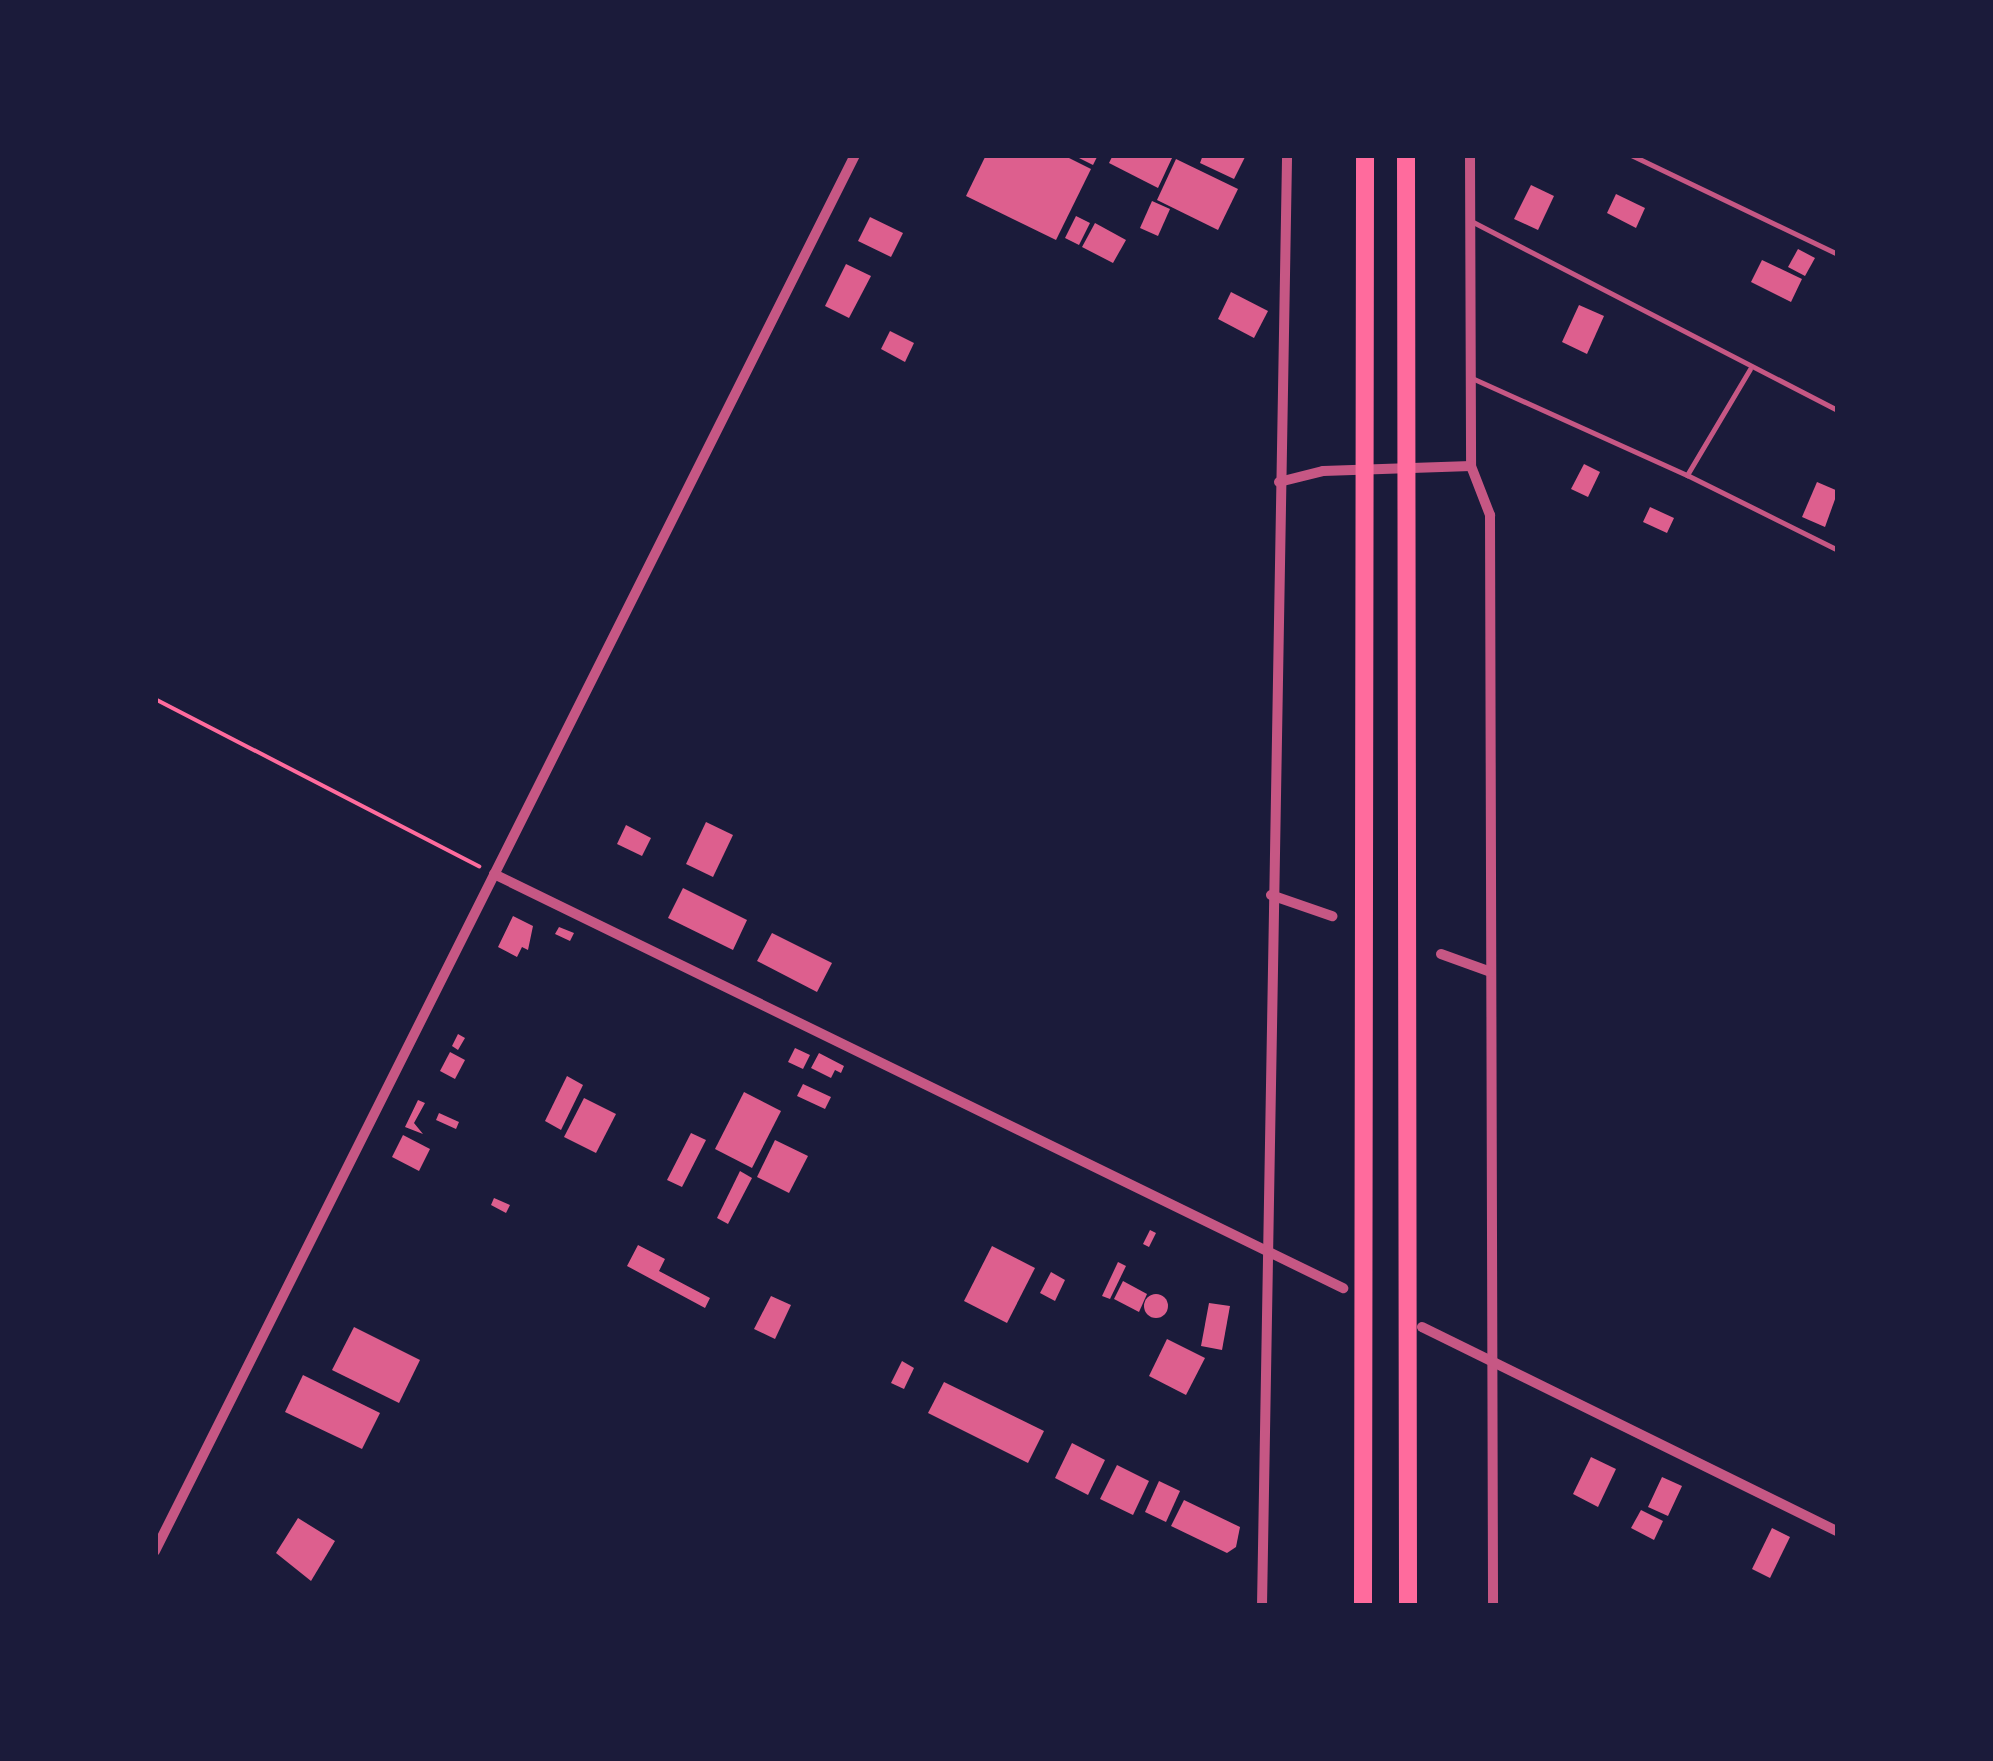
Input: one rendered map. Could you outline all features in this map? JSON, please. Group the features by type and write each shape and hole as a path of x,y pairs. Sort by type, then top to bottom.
{"highway":[{"path":"1363,1606 1365,155"},
{"path":"1406,155 1408,1606"}],"street":[{"path":"155,1550 854,155"},
{"path":"1262,1606 1264,1252 1279,482 1286,442 1287,155"},
{"path":"1470,155 1471,466 1490,515 1493,1606"},
{"path":"1279,482 1323,471 1471,466"},
{"path":"494,874 1343,1288"},
{"path":"1271,895 1332,916"},
{"path":"1441,954 1491,972"},
{"path":"1422,1327 1838,1532"}],"lane":[{"path":"1631,155 1838,254"},
{"path":"1470,220 1750,369 1838,410"},
{"path":"1686,475 1750,369"},
{"path":"1471,378 1686,475 1838,550"}],"path":[{"path":"155,699 494,874"}],"building":[{"path":"986,155 1063,155 1091,169 1056,240 966,196"},
{"path":"1073,155 1098,155 1093,165"},
{"path":"1113,155 1172,158 1158,188 1109,163"},
{"path":"1203,155 1246,155 1234,179 1200,163"},
{"path":"1176,159 1238,189 1218,230 1157,200"},
{"path":"1531,185 1554,196 1538,230 1514,219"},
{"path":"1616,194 1645,208 1636,228 1607,213"},
{"path":"1152,201 1170,209 1158,236 1140,228"},
{"path":"1076,216 1090,223 1079,245 1065,238"},
{"path":"870,217 903,233 891,257 858,241"},
{"path":"1095,223 1126,240 1113,263 1082,247"},
{"path":"1798,249 1815,258 1805,276 1788,267"},
{"path":"1762,260 1802,279 1791,302 1751,282"},
{"path":"846,264 871,276 849,318 825,306"},
{"path":"1231,292 1268,311 1254,338 1218,319"},
{"path":"1579,305 1604,316 1587,354 1562,342"},
{"path":"890,331 914,343 905,362 881,349"},
{"path":"1584,464 1600,472 1588,497 1571,489"},
{"path":"1817,482 1838,491 1825,527 1802,517"},
{"path":"1650,507 1674,518 1667,533 1643,522"},
{"path":"706,822 733,835 713,877 686,864"},
{"path":"626,825 651,838 642,856 617,844"},
{"path":"683,888 747,920 733,950 668,918"},
{"path":"513,916 533,926 528,950 522,947 517,957 498,947"},
{"path":"559,927 574,933 570,941 555,934"},
{"path":"772,933 832,963 817,992 757,961"},
{"path":"458,1034 465,1038 458,1050 452,1046"},
{"path":"795,1048 810,1055 803,1069 788,1062"},
{"path":"450,1052 465,1060 455,1079 440,1071"},
{"path":"819,1053 844,1066 841,1073 835,1070 831,1078 811,1068"},
{"path":"567,1076 583,1085 561,1130 545,1121"},
{"path":"803,1084 831,1097 825,1109 797,1096"},
{"path":"744,1092 781,1111 752,1168 715,1149"},
{"path":"584,1098 616,1114 596,1153 564,1137"},
{"path":"418,1100 425,1103 414,1123 423,1134 405,1127"},
{"path":"439,1113 459,1122 456,1129 436,1120"},
{"path":"691,1133 706,1140 682,1187 667,1180"},
{"path":"403,1135 430,1149 419,1171 392,1157"},
{"path":"775,1140 808,1156 789,1193 757,1177"},
{"path":"740,1171 752,1178 728,1224 717,1218"},
{"path":"494,1198 510,1205 506,1213 491,1205"},
{"path":"1150,1230 1156,1233 1149,1247 1143,1244"},
{"path":"638,1245 665,1259 659,1271 710,1298 705,1308 627,1266"},
{"path":"992,1246 1035,1268 1007,1323 964,1301"},
{"path":"1118,1262 1126,1266 1110,1299 1102,1296"},
{"path":"1051,1272 1065,1280 1055,1301 1040,1293"},
{"path":"1123,1281 1147,1294 1139,1312 1114,1299"},
{"path":"1156,1294 1168,1306 1156,1318 1144,1306"},
{"path":"771,1296 791,1305 775,1339 754,1329"},
{"path":"1209,1303 1230,1306 1222,1350 1201,1346"},
{"path":"354,1327 420,1360 399,1403 332,1370"},
{"path":"1167,1339 1205,1358 1186,1395 1149,1376"},
{"path":"902,1361 914,1368 904,1389 891,1383"},
{"path":"303,1375 380,1413 362,1449 285,1412"},
{"path":"944,1382 1044,1431 1028,1463 928,1413"},
{"path":"1072,1443 1105,1460 1088,1495 1055,1478"},
{"path":"1591,1457 1616,1469 1598,1507 1573,1494"},
{"path":"1117,1465 1149,1481 1133,1515 1100,1499"},
{"path":"1662,1477 1682,1486 1668,1516 1648,1507"},
{"path":"1159,1481 1180,1491 1166,1522 1145,1512"},
{"path":"1184,1500 1240,1527 1236,1547 1227,1553 1171,1526"},
{"path":"1641,1510 1663,1521 1654,1540 1631,1528"},
{"path":"298,1518 335,1541 311,1581 276,1553"},
{"path":"1772,1528 1790,1537 1770,1578 1752,1569"}]}
